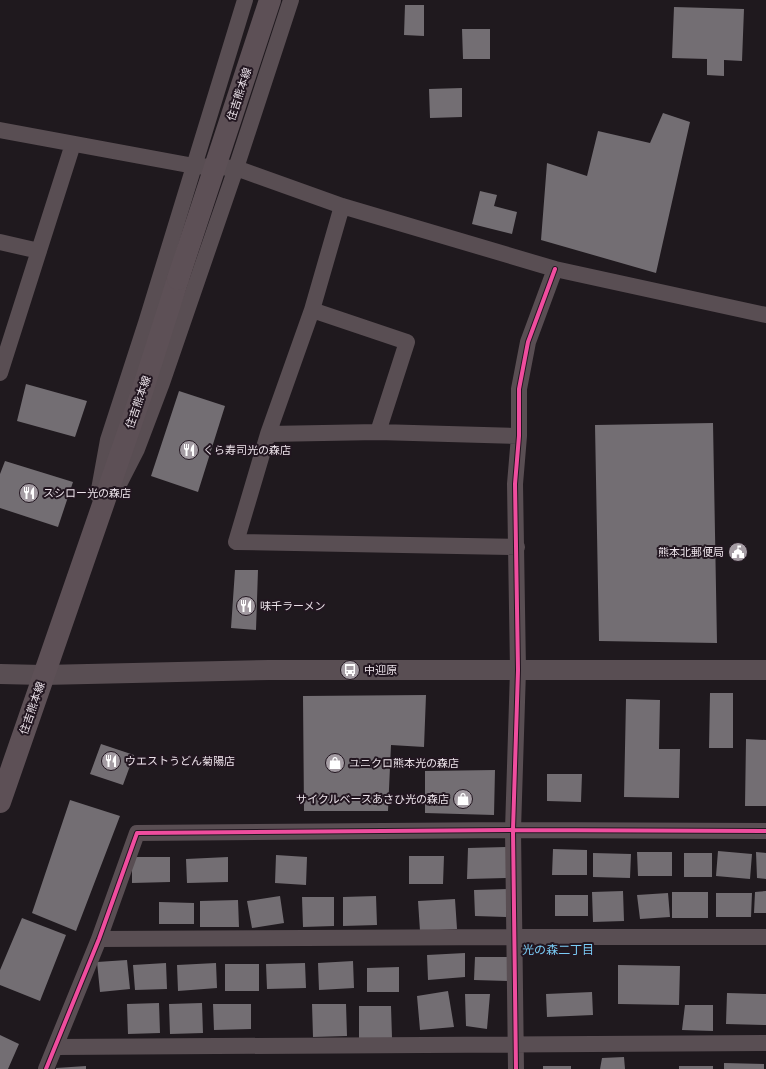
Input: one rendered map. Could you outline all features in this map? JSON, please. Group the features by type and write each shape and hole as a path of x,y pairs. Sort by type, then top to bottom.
{"main road":[{"name":"住吉熊本線","path":"0,802 141,395 270,0"}],"street":[{"path":"91,538 108,440 146,323 245,0"},
{"path":"91,538 137,449 236,168 291,0"},
{"path":"0,130 194,166 236,168 342,206 555,269 766,315"},
{"path":"0,374 73,144"},
{"path":"342,206 312,310 268,434 236,542 517,547"},
{"path":"0,242 39,251"},
{"path":"516,1069 514,830 518,670 516,484 519,436 519,389 528,342 555,269"},
{"path":"312,310 407,342 378,432"},
{"path":"268,434 378,432 519,436"},
{"path":"0,674 44,675 269,670 766,670"},
{"path":"46,1069 99,939 138,833 514,830 766,831"},
{"path":"99,939 766,937"},
{"path":"56,1047 766,1043"}],"building":[{"path":"405,5 424,5 424,36 404,35"},
{"path":"674,7 744,9 742,61 724,60 724,76 707,75 707,59 672,58"},
{"path":"462,29 490,29 490,59 463,59"},
{"path":"462,88 462,117 430,118 429,89"},
{"path":"663,113 690,122 656,273 541,240 547,163 587,176 598,131 650,143"},
{"path":"480,191 497,195 494,206 517,212 512,234 472,224"},
{"path":"26,384 87,401 75,437 17,421"},
{"path":"179,391 225,406 198,492 151,476"},
{"path":"713,423 717,643 599,641 595,425"},
{"path":"5,461 73,482 58,527 0,508 0,474"},
{"path":"235,570 258,570 256,630 231,628"},
{"path":"710,693 733,693 733,748 709,748"},
{"path":"426,695 424,747 391,745 388,811 304,811 303,696"},
{"path":"626,699 660,700 659,749 680,749 679,798 624,797"},
{"path":"746,739 766,740 766,806 745,806"},
{"path":"101,744 134,755 123,785 90,774"},
{"path":"495,770 494,815 425,813 425,771"},
{"path":"547,774 582,774 581,802 547,801"},
{"path":"70,800 120,816 76,931 32,913"},
{"path":"506,847 506,878 467,879 468,848"},
{"path":"553,849 587,850 587,875 552,875"},
{"path":"718,851 752,854 750,879 716,876"},
{"path":"637,852 672,852 672,876 638,876"},
{"path":"756,852 766,853 766,879 757,878"},
{"path":"593,853 631,854 630,878 593,877"},
{"path":"684,853 712,853 712,877 684,877"},
{"path":"276,855 307,857 306,885 275,883"},
{"path":"409,856 444,856 443,884 409,884"},
{"path":"132,857 170,857 170,882 132,883"},
{"path":"228,857 228,882 187,883 186,859"},
{"path":"508,889 506,917 475,916 474,890"},
{"path":"623,891 624,921 593,922 592,892"},
{"path":"766,891 766,913 754,913 755,892"},
{"path":"672,892 708,892 708,918 672,918"},
{"path":"668,893 670,917 640,919 637,895"},
{"path":"716,893 752,893 751,917 716,917"},
{"path":"555,895 588,895 588,916 555,916"},
{"path":"280,896 284,923 252,928 247,901"},
{"path":"376,896 377,925 343,926 343,897"},
{"path":"302,897 334,897 334,926 303,927"},
{"path":"455,899 457,929 420,931 418,901"},
{"path":"238,900 239,927 200,927 200,901"},
{"path":"159,902 194,903 194,924 159,924"},
{"path":"22,918 66,935 40,1001 0,985 0,970"},
{"path":"465,953 465,977 428,980 427,955"},
{"path":"475,957 510,957 508,981 474,980"},
{"path":"127,960 130,989 100,992 97,962"},
{"path":"353,961 354,988 319,990 318,963"},
{"path":"166,963 167,989 135,990 133,965"},
{"path":"216,963 217,988 178,991 177,965"},
{"path":"305,963 306,988 267,989 266,964"},
{"path":"225,964 259,964 259,991 225,991"},
{"path":"618,965 680,966 679,1005 618,1004"},
{"path":"399,967 399,992 367,992 367,968"},
{"path":"448,991 454,1027 420,1030 417,996"},
{"path":"592,992 593,1015 547,1017 546,994"},
{"path":"727,993 766,994 766,1025 726,1024"},
{"path":"465,994 490,994 487,1029 466,1026"},
{"path":"159,1003 160,1033 128,1034 127,1004"},
{"path":"202,1003 203,1033 170,1034 169,1004"},
{"path":"213,1004 251,1004 251,1029 214,1030"},
{"path":"312,1004 346,1004 347,1036 313,1037"},
{"path":"685,1005 713,1005 713,1031 682,1030"},
{"path":"359,1006 391,1006 392,1038 359,1039"},
{"path":"0,1035 19,1044 8,1069 0,1069"},
{"path":"624,1057 625,1069 600,1069 602,1058"},
{"path":"724,1063 764,1064 764,1069 724,1069"},
{"path":"86,1066 86,1069 56,1069 56,1068"},
{"path":"543,1066 571,1066 571,1069 543,1069"},
{"path":"679,1066 713,1066 713,1069 679,1069"}],"cycle path":[{"path":"516,1069 513,830 518,670 515,484 519,436 519,389 528,342 555,269"},
{"path":"46,1069 99,939 137,833 513,830 766,831"}],"place":[{"name":"くら寿司光の森店","path":"189,450"},
{"name":"スシロー光の森店","path":"29,493"},
{"name":"熊本北郵便局","path":"738,552"},
{"name":"味千ラーメン","path":"246,606"},
{"name":"中迎原","path":"350,670"},
{"name":"ウエストうどん菊陽店","path":"111,761"},
{"name":"ユニクロ熊本光の森店","path":"335,763"},
{"name":"サイクルベースあさひ光の森店","path":"463,799"}],"district":[{"name":"光の森二丁目","path":"558,950"}]}
